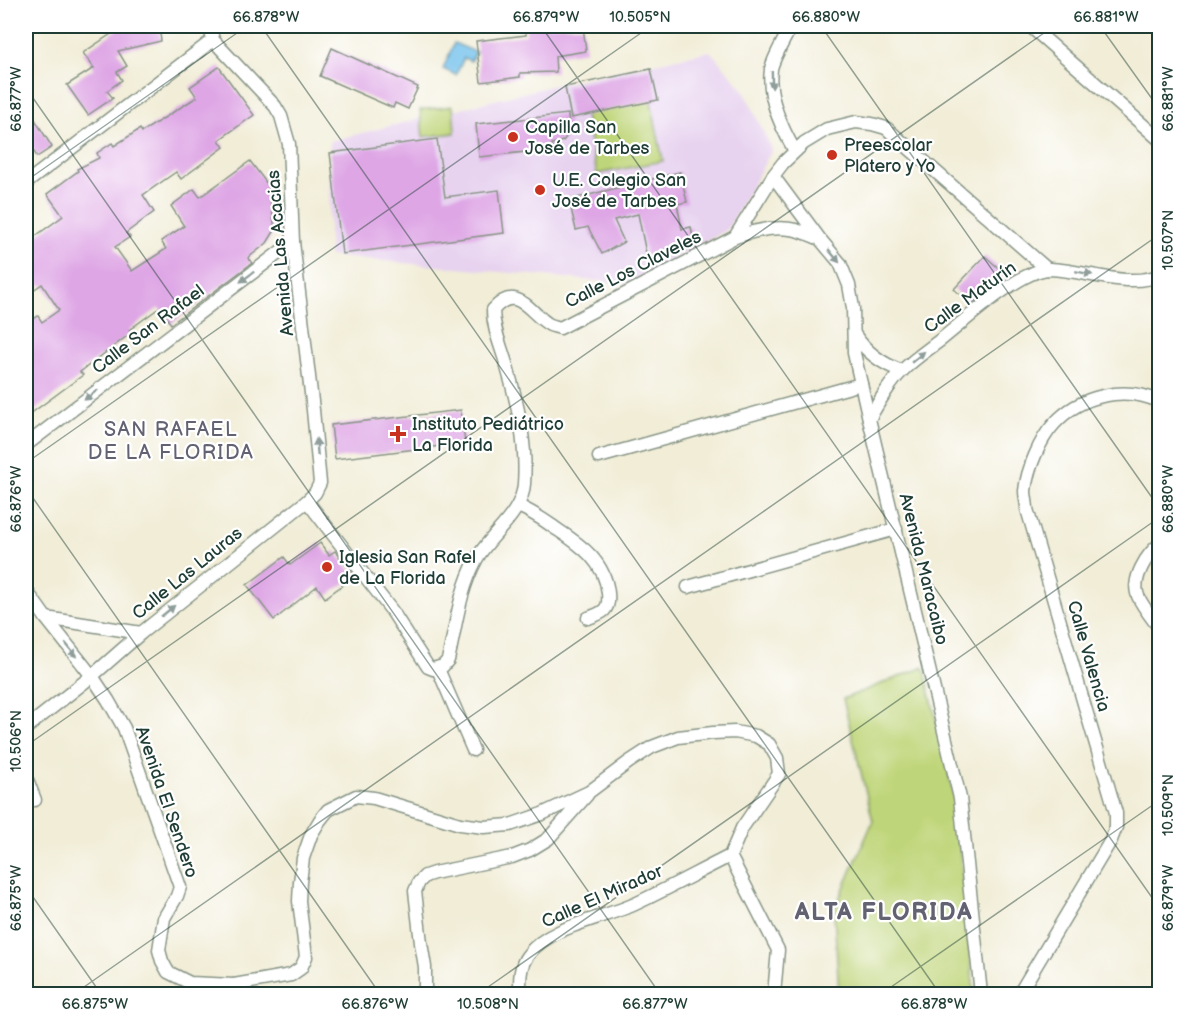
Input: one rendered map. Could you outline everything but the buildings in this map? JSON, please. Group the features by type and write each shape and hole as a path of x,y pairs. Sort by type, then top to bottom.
{"street":[{"path":"26,183 213,40 210,26"},
{"path":"791,26 771,68 771,86 783,131 795,151"},
{"path":"1030,26 1160,140"},
{"name":"Avenida Las Acacias","path":"213,40 275,106 281,116 290,144 293,242 320,483 315,493 307,501"},
{"path":"735,237 773,176 804,142 827,129 856,122 872,123 886,128 1047,269"},
{"name":"Avenida Maracaibo","path":"773,176 840,263 849,285 853,308 854,353 960,798 981,994"},
{"path":"735,237 755,230 794,229 819,238"},
{"name":"Calle Los Claveles","path":"438,669 448,660 463,588 477,558 518,506 524,486 524,452 519,417 493,322 493,310 499,303 508,299 518,299 550,324 560,328 735,237"},
{"name":"Calle San Rafael","path":"26,445 293,242"},
{"name":"Calle Maturín","path":"869,419 886,390 902,371 977,310 1028,276 1047,269 1135,280 1160,275"},
{"path":"854,334 875,357 891,368 902,371"},
{"path":"599,457 861,384"},
{"name":"Calle Valencia","path":"1019,994 1111,840 1116,827 1116,813 1027,509 1025,493 1027,480 1032,461 1042,442 1054,424 1071,409 1108,394 1139,395 1160,402"},
{"path":"307,501 392,611 428,667 438,669 473,750"},
{"name":"Calle Las Lauras","path":"26,728 307,501"},
{"path":"518,506 573,539 592,555 601,569 607,583 609,601 601,614 588,618"},
{"path":"688,587 896,529"},
{"path":"1160,544 1152,550 1141,570 1137,583 1137,595 1160,629"},
{"name":"Avenida El Sendero","path":"26,590 92,676 128,738 180,887 164,918 159,950 168,972 190,983 235,990 291,975 301,968 306,957 299,901 303,858 311,835 320,819 340,802 356,796 374,798 460,824 484,827 510,825 542,814 590,792"},
{"path":"46,618 141,633"},
{"path":"422,994 425,987 425,967 415,891 425,876 512,857 530,850 548,839 590,792 652,747 678,737 735,732 756,736 769,744 777,758 779,774 742,828 730,856 778,950 774,994"},
{"path":"26,777 35,800"},
{"name":"Calle El Mirador","path":"520,994 521,969 528,954 541,942 568,927 633,905 730,856"}],"shaded area":[{"name":"U.E. Colegio San José de Tarbes","path":"710,51 744,90 772,150 727,230 629,284 329,256 330,141 555,85"}],"green space":[{"path":"649,92 663,161 597,174 583,106"},
{"path":"453,106 455,133 423,137 420,110"},
{"path":"924,667 955,801 974,994 839,994 834,911 873,821 843,699"}],"water":[{"path":"454,43 476,52 471,61 464,58 456,75 443,69"}],"place":[{"name":"Capilla San José de Tarbes","path":"513,137"},
{"name":"Preescolar Platero y Yo","path":"832,155"},
{"name":"U.E. Colegio San José de Tarbes","path":"540,190"},
{"name":"Instituto Pediátrico La Florida","path":"398,434"},
{"name":"Iglesia San Rafel de La Florida","path":"327,567"}],"district":[{"name":"SAN RAFAEL DE LA FLORIDA","path":"171,440"},
{"name":"ALTA FLORIDA","path":"884,912"}]}
